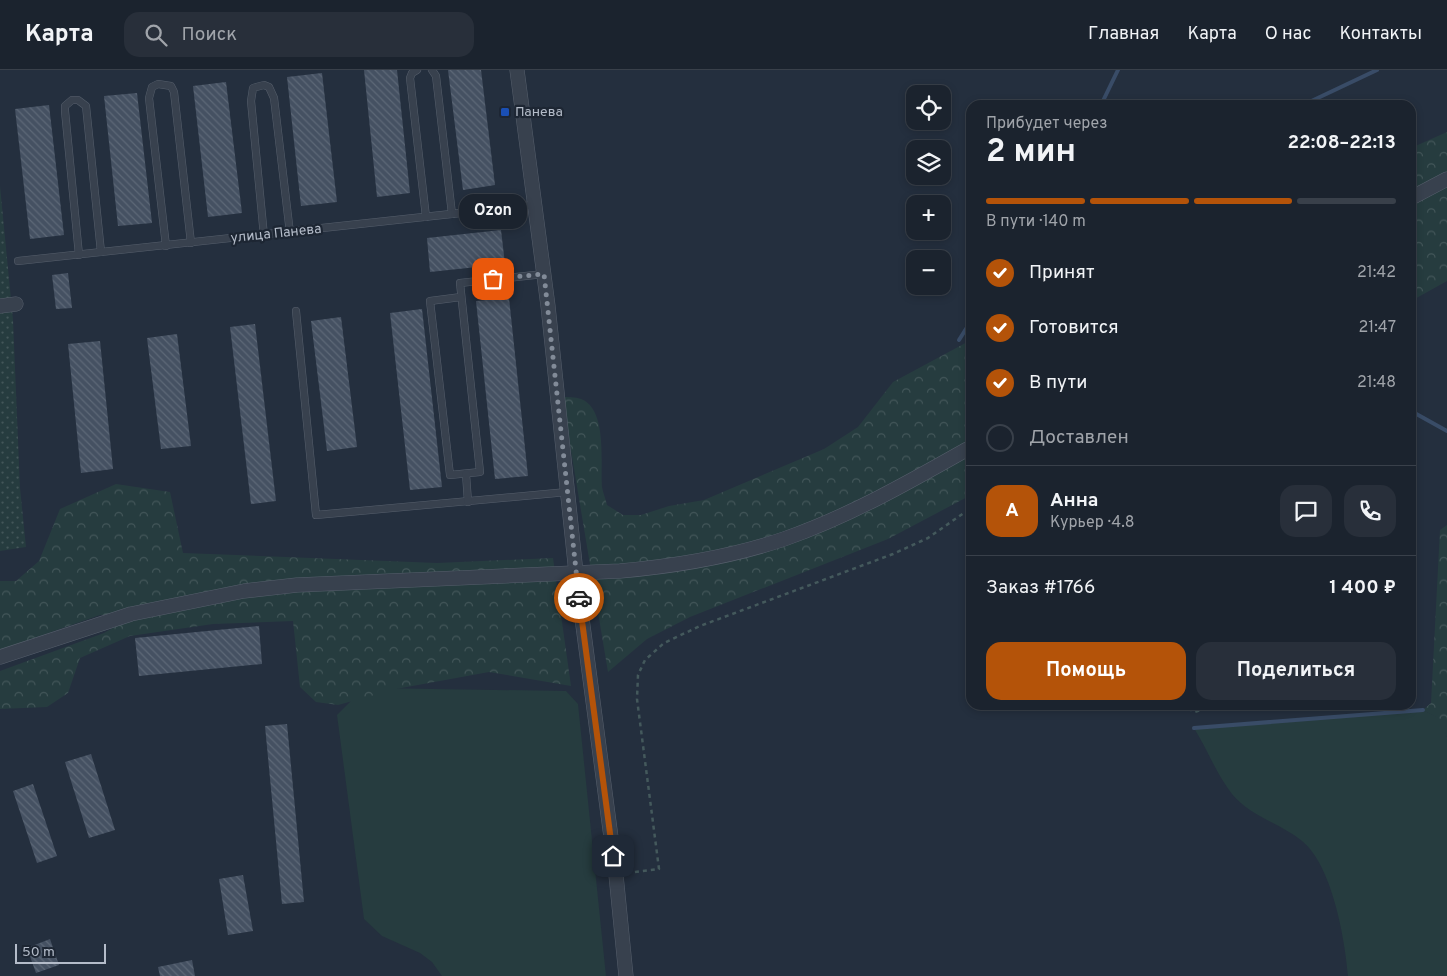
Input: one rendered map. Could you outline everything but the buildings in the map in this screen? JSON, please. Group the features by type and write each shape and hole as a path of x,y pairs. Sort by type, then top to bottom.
{"street":[{"path":"517,70 544,274 576,573 616,875 626,976"},
{"path":"1416,195 1447,178"},
{"path":"0,306 16,304"},
{"path":"0,657 131,614 244,591 297,585 576,573 664,567 710,559 784,538 870,502 966,450"}],"lane":[{"path":"417,70 412,73 410,78 426,217"},
{"path":"432,70 436,76 452,214"},
{"path":"166,246 149,98 152,87 158,84 171,86 174,92 191,243"},
{"path":"264,236 251,101 253,88 257,86 269,87 274,98 290,233"},
{"path":"79,255 64,111 65,106 72,100 78,100 86,106 101,252"},
{"name":"улица Панева","path":"18,261 264,236 534,205"},
{"path":"461,297 430,301 450,476 480,472 460,283 544,274"},
{"path":"296,311 316,515 567,492"},
{"path":"466,474 468,502"}],"path":[{"path":"616,875 659,869 637,699 638,675 646,660 664,643 700,626 893,554 928,538 966,511"}],"green space":[{"path":"1447,132 1447,281 1416,298 1416,146"},
{"path":"0,186 13,320 20,488 26,547 0,551"},
{"path":"966,343 966,498 888,539 690,617 647,639 608,672 562,397 581,399 590,405 595,414 601,438 602,487 607,505 623,515 641,515 669,506 704,500 824,449 858,427 893,382"},
{"path":"116,484 170,492 183,553 437,563 553,558 571,686 489,672 396,689 338,705 316,702 300,687 293,621 213,624 130,636 80,658 68,693 47,707 0,709 0,671 104,633 118,625 116,615 100,615 0,650 0,581 16,581 39,561 60,509"},
{"path":"1447,525 1447,739 1442,720 1423,710 1431,703 1440,530"},
{"path":"373,688 566,691 578,704 606,976 442,976 432,962 420,953 382,936 364,919 337,715 355,697"},
{"path":"1423,710 1443,720 1447,739 1447,976 1348,976 1344,943 1335,904 1329,885 1312,852 1302,841 1248,809 1232,794 1194,728"}],"waterway":[{"path":"1103,100 1118,70"},
{"path":"1314,100 1377,70"},
{"path":"959,340 966,329"},
{"path":"1416,414 1447,431"},
{"path":"1194,728 1423,710"}],"way so far":[{"path":"493,279 544,274 579,598"}],"place":[{"name":"Панева","path":"505,112"},
{"name":"Ozon","path":"493,279"}],"route":[{"path":"579,598 613,856"}]}
